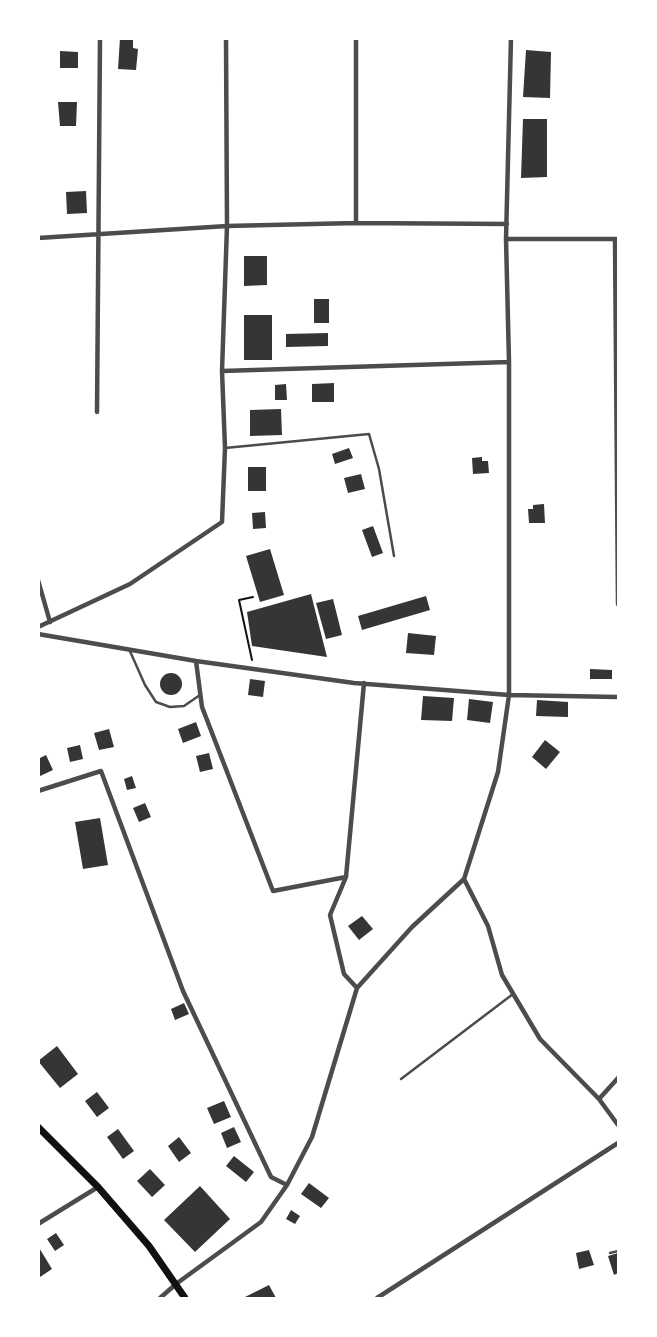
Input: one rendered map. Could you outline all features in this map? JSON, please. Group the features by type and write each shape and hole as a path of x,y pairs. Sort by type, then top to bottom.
{"main road":[{"path":"38,1127 98,1187 149,1246 185,1298"}],"street":[{"path":"97,412 100,38"},
{"path":"38,627 130,584 222,522 225,448 222,370 227,226 226,38"},
{"path":"356,38 356,223"},
{"path":"160,1298 261,1222 287,1185 312,1137 357,988 412,927 464,879 498,772 509,695 509,362 506,239 511,38"},
{"path":"38,238 227,226 507,224"},
{"path":"506,239 617,239 618,604"},
{"path":"222,370 509,362"},
{"path":"38,580 50,622"},
{"path":"38,634 196,661 364,683 509,695 618,697"},
{"path":"196,661 202,707 273,891 346,877"},
{"path":"357,988 344,974 330,915 346,877 364,683"},
{"path":"38,791 101,771 183,991 271,1177 287,1185"},
{"path":"464,879 488,926 502,975 540,1039 599,1099 618,1125"},
{"path":"599,1099 618,1078"},
{"path":"377,1298 618,1143"},
{"path":"38,1224 98,1187"}],"lane":[{"path":"225,448 369,434 379,469 394,556"},
{"path":"129,649 156,702 170,707 184,706 200,695"},
{"path":"401,1079 513,994"},
{"path":"610,1254 618,1251"}],"path":[{"path":"254,597 239,600 254,668"}],"building":[{"path":"120,38 133,39 133,48 138,49 136,70 118,69"},
{"path":"526,50 551,52 550,98 523,97"},
{"path":"60,51 78,52 78,68 60,68"},
{"path":"58,102 77,102 76,126 60,126"},
{"path":"523,119 547,119 547,177 521,178"},
{"path":"86,191 87,213 67,214 66,192"},
{"path":"244,256 267,256 267,285 244,286"},
{"path":"314,299 329,299 329,323 314,323"},
{"path":"244,315 272,315 272,360 244,360"},
{"path":"328,333 328,346 286,347 286,334"},
{"path":"334,383 334,402 312,402 312,384"},
{"path":"286,384 287,400 275,400 275,385"},
{"path":"281,409 282,435 250,436 250,410"},
{"path":"349,448 353,458 335,464 332,454"},
{"path":"482,457 482,461 488,461 489,473 473,474 472,458"},
{"path":"248,467 266,467 266,491 248,491"},
{"path":"361,474 365,489 348,493 344,478"},
{"path":"544,504 545,523 529,523 528,509 533,509 533,505"},
{"path":"265,512 266,528 253,529 252,513"},
{"path":"373,526 383,553 372,557 362,530"},
{"path":"270,549 284,595 260,602 246,556"},
{"path":"311,594 327,657 252,646 247,612"},
{"path":"426,596 430,610 362,630 358,616"},
{"path":"333,599 342,635 326,639 316,603"},
{"path":"408,633 436,636 434,655 406,653"},
{"path":"590,669 612,670 612,679 590,679"},
{"path":"171,673 179,676 182,684 179,692 171,695 163,692 160,684 163,676"},
{"path":"250,679 265,681 263,697 248,695"},
{"path":"423,696 454,698 452,721 421,720"},
{"path":"469,699 493,702 490,723 467,720"},
{"path":"537,700 568,702 568,717 536,716"},
{"path":"196,722 201,736 183,743 178,729"},
{"path":"109,729 114,747 99,750 94,733"},
{"path":"545,740 560,752 546,769 532,757"},
{"path":"80,745 83,759 70,762 67,748"},
{"path":"209,753 213,769 200,772 196,756"},
{"path":"46,755 53,770 38,777 38,759"},
{"path":"132,776 136,788 127,790 124,779"},
{"path":"145,803 151,817 139,822 133,808"},
{"path":"100,818 108,865 83,869 75,822"},
{"path":"362,916 373,929 359,940 348,926"},
{"path":"184,1003 189,1014 175,1020 171,1009"},
{"path":"57,1046 78,1074 60,1088 38,1061"},
{"path":"97,1092 109,1108 97,1117 85,1101"},
{"path":"224,1101 231,1117 214,1124 207,1108"},
{"path":"234,1127 241,1142 227,1148 221,1133"},
{"path":"118,1129 134,1151 123,1159 107,1137"},
{"path":"179,1137 191,1153 179,1162 168,1146"},
{"path":"234,1156 254,1172 246,1182 226,1166"},
{"path":"150,1169 165,1185 152,1197 137,1181"},
{"path":"309,1183 329,1198 321,1208 301,1194"},
{"path":"200,1186 230,1219 195,1252 164,1220"},
{"path":"291,1210 300,1216 295,1224 286,1219"},
{"path":"56,1233 64,1245 55,1251 47,1239"},
{"path":"38,1246 52,1269 40,1277 38,1275"},
{"path":"589,1250 594,1265 579,1269 576,1253"},
{"path":"618,1253 618,1273 614,1275 608,1256"},
{"path":"269,1285 276,1298 243,1298"}]}
